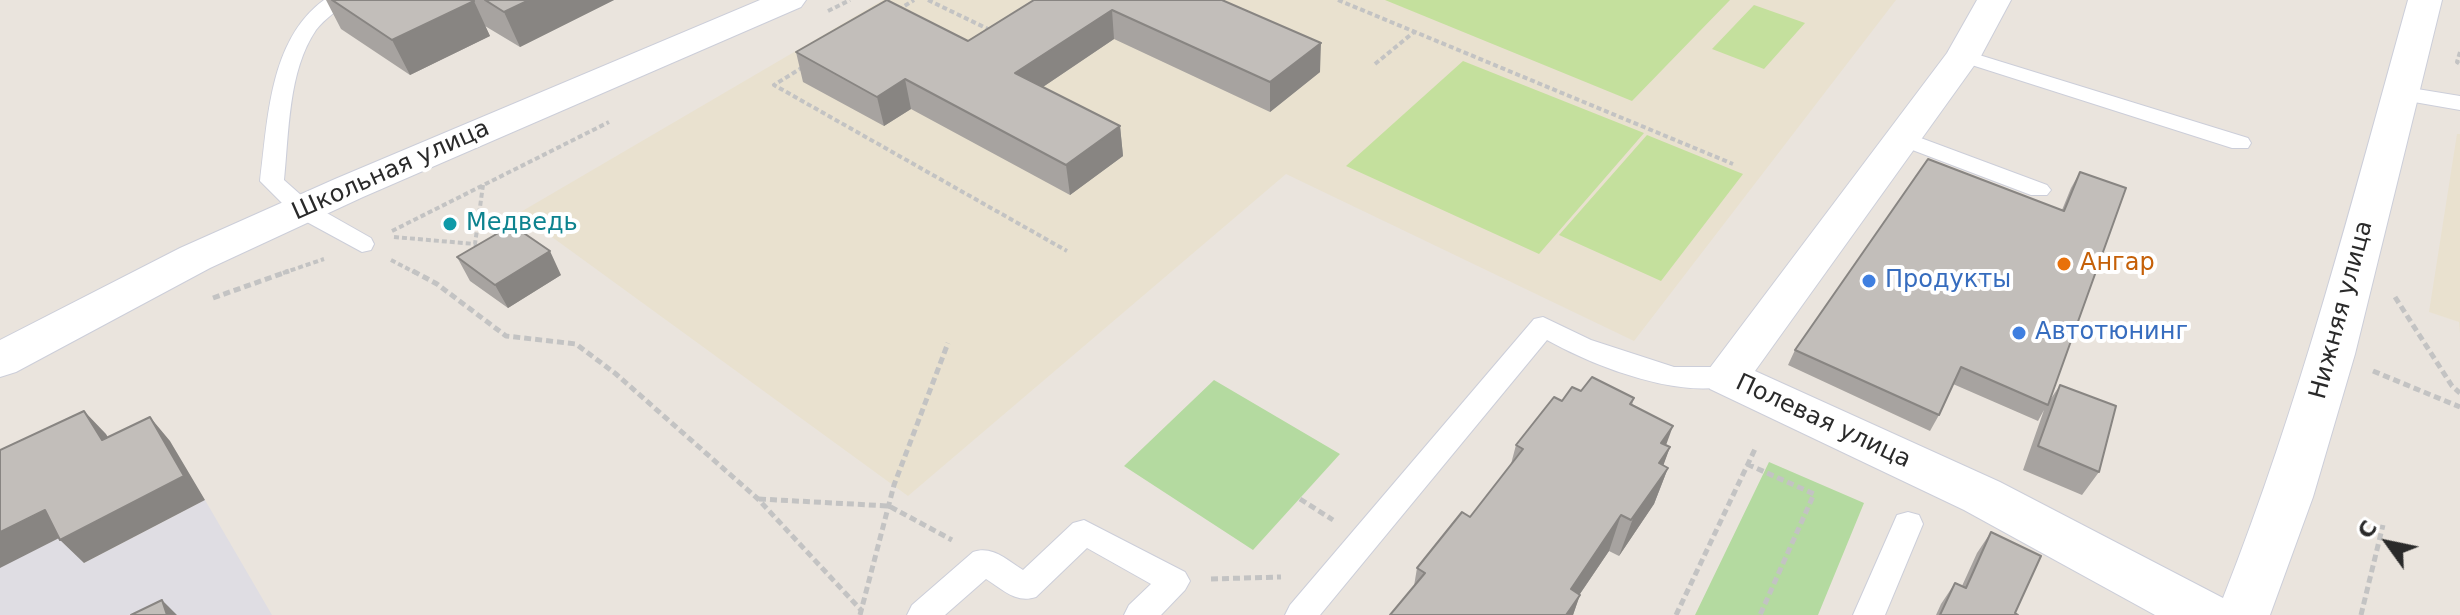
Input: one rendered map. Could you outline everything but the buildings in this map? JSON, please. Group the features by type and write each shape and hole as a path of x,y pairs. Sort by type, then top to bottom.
{"street":[{"name":"Школьная улица","path":"0,360 195,258 789,0"},
{"name":"Полевая улица","path":"1994,0 1963,56 1726,377 1982,496 2204,615"},
{"name":"Нижняя улица","path":"2243,615 2288,497 2332,354 2425,0"}],"lane":[{"path":"337,0 309,24 285,77 272,181 302,210 362,244"},
{"path":"1963,56 2240,143"},
{"path":"2399,93 2460,103"},
{"path":"1902,138 2039,190"},
{"path":"1301,615 1543,326 1582,347 1673,377 1726,377"},
{"path":"1869,615 1908,524"},
{"path":"923,615 984,561 1025,588 1084,532 1174,581 1140,615"}],"path":[{"path":"888,15 914,0"},
{"path":"928,0 996,33"},
{"path":"1338,0 1733,164"},
{"path":"1375,64 1414,32"},
{"path":"2460,52 2457,62 2460,64"},
{"path":"812,62 774,85 1067,251"},
{"path":"209,300 385,234 402,240 475,244 483,185"},
{"path":"362,244 437,284 506,336 576,344 616,374 758,499 861,613"},
{"path":"2393,292 2452,386 2460,393"},
{"path":"861,613 889,506 948,343"},
{"path":"2332,354 2460,407"},
{"path":"1676,615 1756,447"},
{"path":"1747,464 1814,494 1760,615"},
{"path":"758,499 889,506 964,546 984,561"},
{"path":"2361,615 2383,525"},
{"path":"1174,581 1336,575"}],"shaded area":[{"path":"883,0 1896,0 1634,341 1286,174 908,496 519,213"},
{"path":"2457,134 2460,134 2460,333 2459,322 2429,312"},
{"path":"205,500 272,615 0,615 0,567 69,533 84,563"}],"green space":[{"path":"1385,0 1730,0 1632,101"},
{"path":"1754,5 1805,23 1764,69 1712,49"},
{"path":"1463,61 1644,133 1539,254 1346,166"},
{"path":"1647,135 1743,174 1661,281 1559,235"},
{"path":"1214,380 1340,454 1253,550 1124,466"},
{"path":"1769,462 1864,503 1818,615 1695,615"}],"place":[{"name":"Медведь","path":"450,224"},
{"name":"Ангар","path":"2064,264"},
{"name":"Продукты","path":"1869,281"},
{"name":"Автотюнинг","path":"2019,333"}]}
